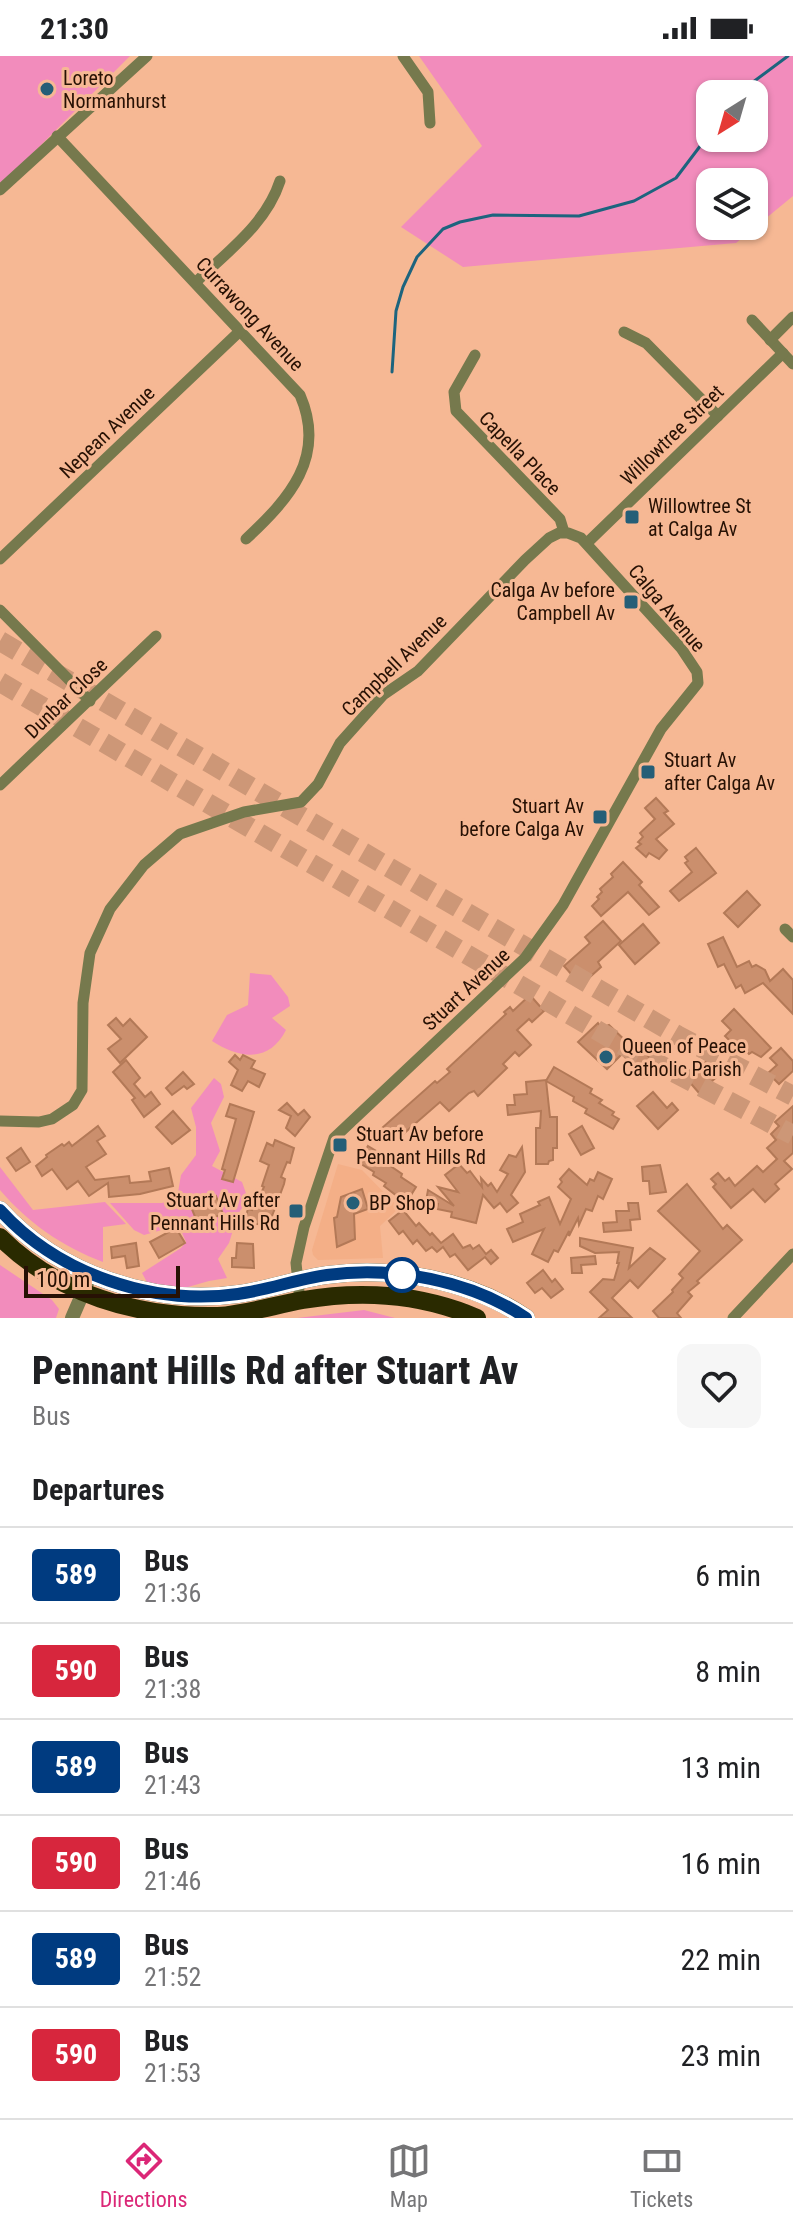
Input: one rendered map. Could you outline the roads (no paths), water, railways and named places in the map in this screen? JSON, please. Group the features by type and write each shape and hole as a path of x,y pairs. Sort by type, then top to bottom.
{"highway":[{"path":"0,1210 42,1246 91,1274 131,1288 187,1296 238,1294 350,1273 408,1276 444,1282 526,1318"},
{"path":"0,1237 30,1263 82,1294 151,1317 220,1316 300,1301 348,1295 383,1295 439,1305 477,1318"}],"street":[{"path":"0,190 147,56"},
{"path":"403,56 428,92 430,123"},
{"name":"Currawong Avenue","path":"57,136 300,395 309,437 301,470 280,508 246,539"},
{"path":"196,282 261,220 272,203 280,181"},
{"path":"770,340 793,317"},
{"path":"752,320 793,364"},
{"name":"Nepean Avenue","path":"0,559 240,331"},
{"path":"624,332 646,343 718,416"},
{"name":"Willowtree Street","path":"587,543 783,353"},
{"name":"Capella Place","path":"475,355 454,392 456,411 560,519 564,532"},
{"path":"564,532 587,543"},
{"name":"Campbell Avenue","path":"0,1121 39,1122 52,1119 73,1105 82,1090 83,1003 90,953 110,909 144,865 180,834 244,812 301,802 318,784 340,743 383,695 418,671 549,538 564,532"},
{"name":"Calga Avenue","path":"587,543 681,648 697,672 696,686 684,700"},
{"path":"0,610 90,701"},
{"name":"Dunbar Close","path":"0,785 156,636"},
{"name":"Stuart Avenue","path":"300,1301 296,1263 304,1227 334,1138 525,958 563,905 642,760 684,700"},
{"path":"733,1318 793,1254"},
{"path":"72,1318 91,1274"}],"waterway":[{"path":"756,80 788,56"},
{"path":"392,372 396,311 403,287 417,257 443,229 493,215 579,216 634,201 676,178 696,152"}],"tunnel":[{"path":"0,641 677,1035 793,1096"},
{"path":"0,682 624,1046 793,1135"}],"place":[{"name":"Loreto Normanhurst","path":"47,89"},
{"name":"Willowtree St at Calga Av","path":"632,517"},
{"name":"Calga Av before Campbell Av","path":"631,602"},
{"name":"Stuart Av after Calga Av","path":"648,772"},
{"name":"Stuart Av before Calga Av","path":"600,817"},
{"name":"Queen of Peace Catholic Parish","path":"606,1057"},
{"name":"Stuart Av before Pennant Hills Rd","path":"340,1145"},
{"name":"BP Shop","path":"353,1203"},
{"name":"Stuart Av after Pennant Hills Rd","path":"296,1211"}]}
